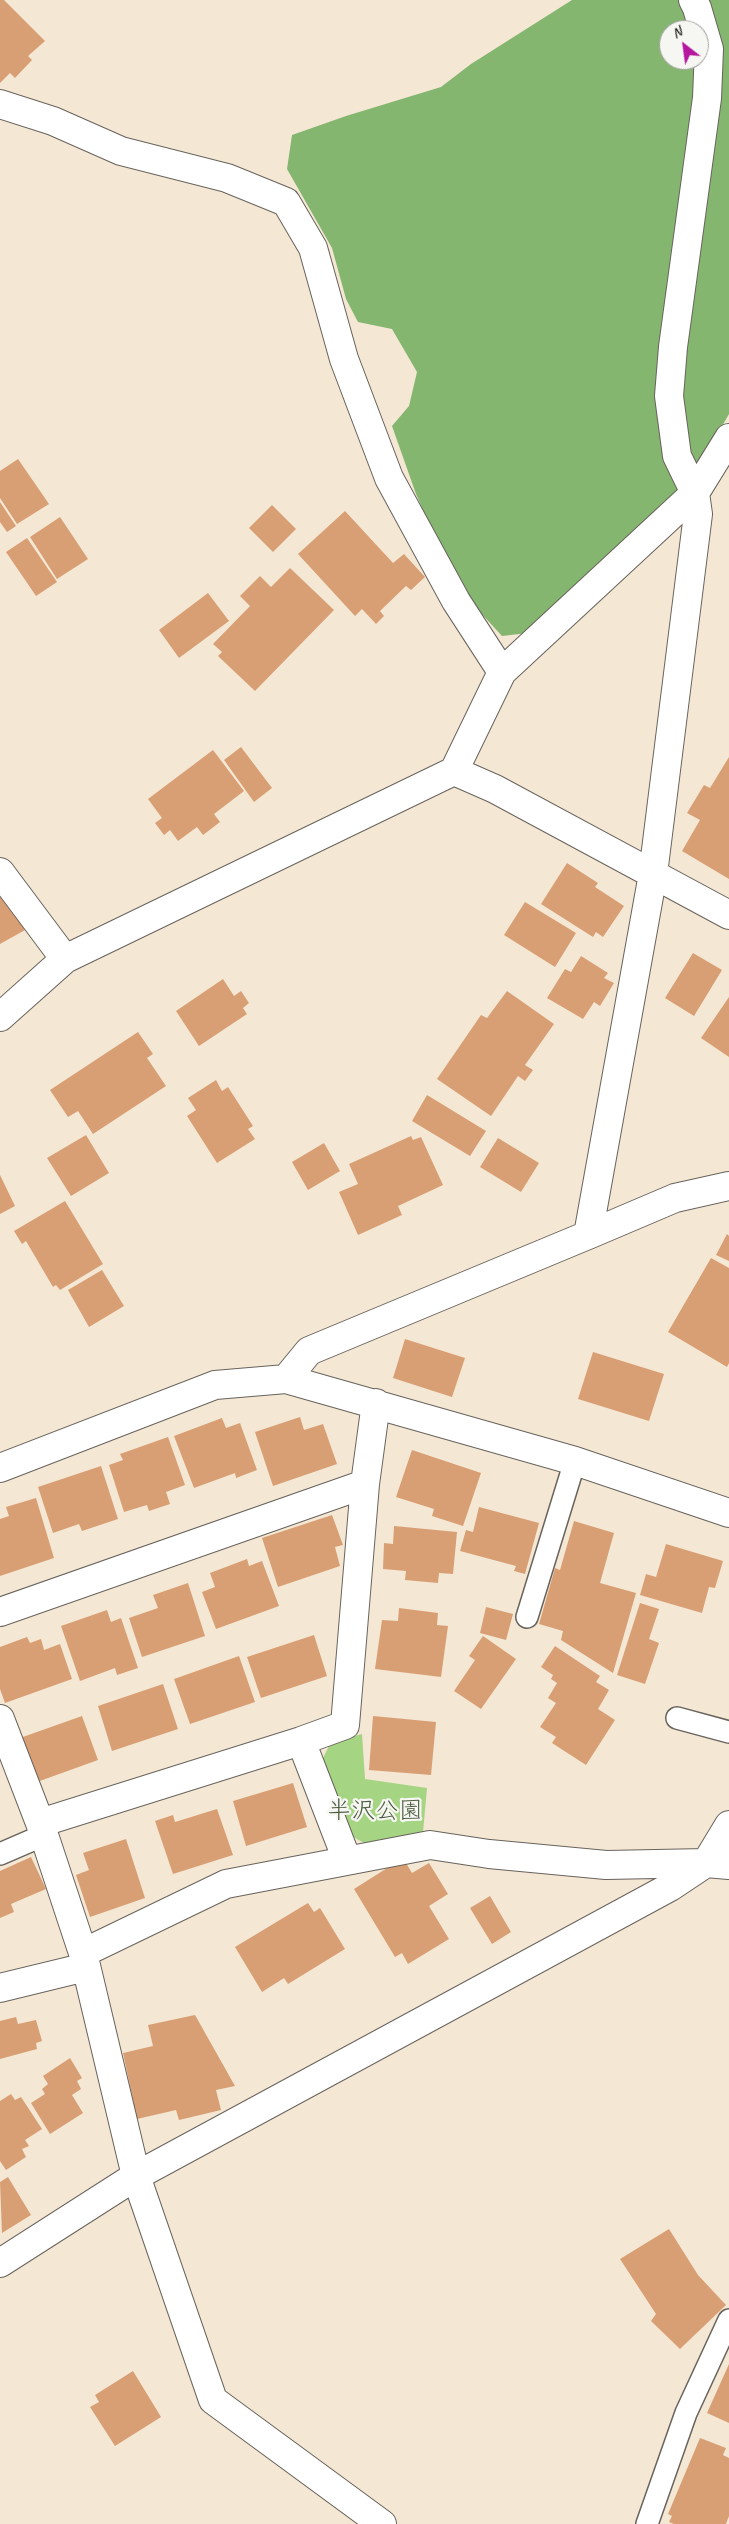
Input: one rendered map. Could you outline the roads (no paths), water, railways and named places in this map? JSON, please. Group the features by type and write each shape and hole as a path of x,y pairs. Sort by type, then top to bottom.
{"street":[{"path":"588,1235 653,874 698,514 695,493 677,456 670,396 673,347 707,98 709,49 697,8 692,0"},
{"path":"0,104 53,121 121,151 227,178 286,202 313,248 344,359 389,478 456,601 502,672"},
{"path":"0,1016 65,959 454,771 502,672 695,493 729,438"},
{"path":"454,771 495,789 729,915"},
{"path":"0,872 65,959"},
{"path":"286,1379 309,1351 675,1198 729,1186"},
{"path":"0,1468 215,1385 286,1379 575,1461 729,1513"},
{"path":"42,1829 345,1725 366,1484 376,1404"},
{"path":"0,1612 366,1484"},
{"path":"0,1719 42,1829 85,1960 136,2176 213,2400 382,2524"},
{"path":"301,1741 346,1860"},
{"path":"0,2263 136,2176 670,1887 718,1864 729,1825"},
{"path":"0,1988 85,1960 226,1884 430,1845 489,1854 606,1865 718,1864"}],"lane":[{"path":"527,1617 575,1461"},
{"path":"677,1718 729,1732"},
{"path":"0,1854 42,1829"},
{"path":"647,2524 686,2413 729,2320"}],"park label":[{"name":"半沢公園","path":"375,1812"}]}
